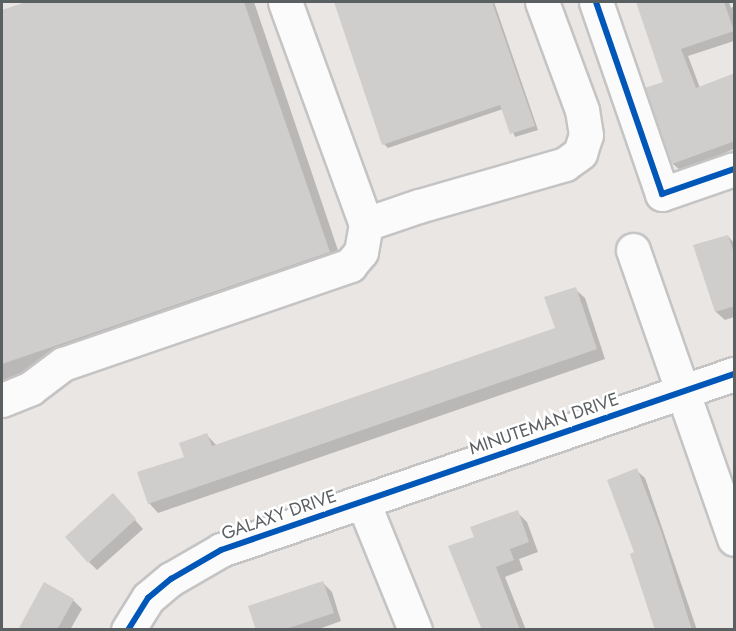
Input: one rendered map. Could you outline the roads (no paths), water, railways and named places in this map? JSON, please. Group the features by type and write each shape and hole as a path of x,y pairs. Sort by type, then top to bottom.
{"street":[{"path":"2,400 31,387 63,364 350,265 361,252 366,224 285,2"},
{"path":"366,224 419,206 565,164 580,153 586,135 582,110 542,2"},
{"path":"596,2 662,194 735,169"},
{"path":"633,250 735,539"},
{"name":"MINUTEMAN DRIVE","path":"363,502 735,374"},
{"path":"363,502 416,630"},
{"name":"GALAXY DRIVE","path":"128,630 148,598 196,563 221,550 363,502"}]}
